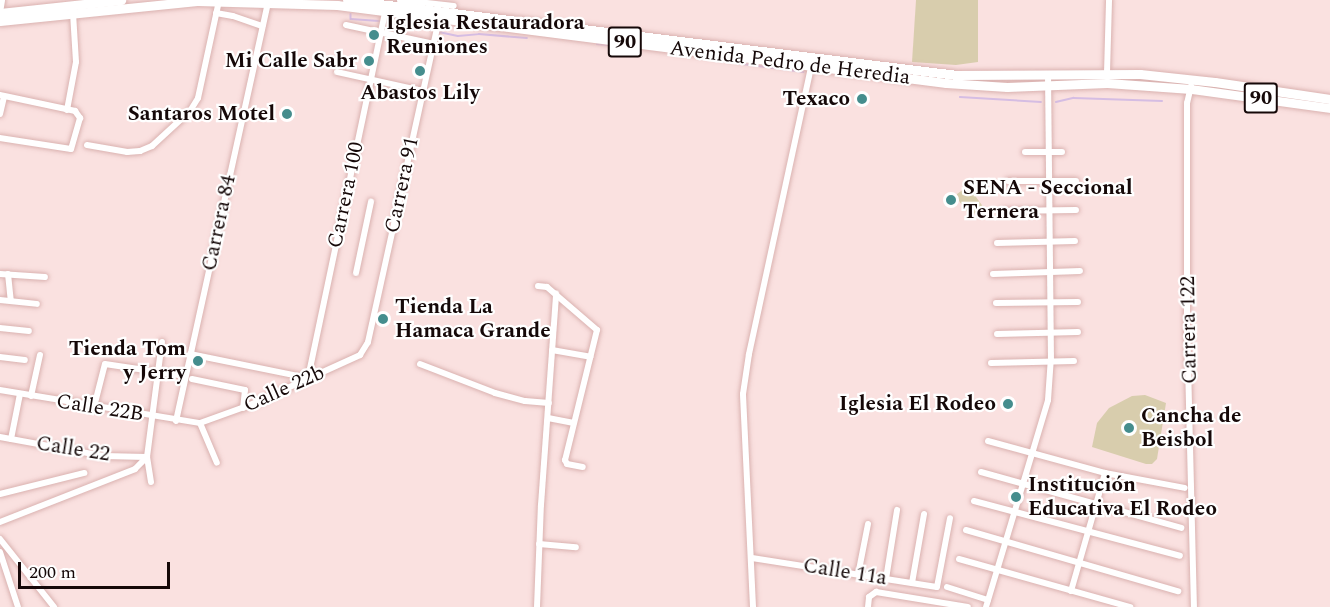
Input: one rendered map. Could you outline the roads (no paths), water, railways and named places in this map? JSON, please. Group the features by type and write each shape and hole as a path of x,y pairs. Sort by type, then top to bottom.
{"highway":[{"path":"0,13 121,0"},
{"name":"Avenida Pedro de Heredia","path":"347,0 813,61 946,83 1048,86 1107,83 1192,84 1330,108"},
{"name":"Avenida Pedro de Heredia","path":"0,21 219,1 384,5 439,19 813,61 970,76 1107,73 1330,99"}],"street":[{"path":"0,13 2,0"},
{"path":"400,0 454,6"},
{"path":"1107,73 1109,0"},
{"path":"87,145 127,152 140,151 152,146 190,111 198,98 219,1"},
{"name":"Carrera 84","path":"176,421 188,377 190,354 268,2"},
{"name":"Carrera 100","path":"308,378 384,5"},
{"path":"67,110 76,62 73,13"},
{"path":"216,14 233,15 262,26"},
{"name":"Carrera 91","path":"365,350 439,19"},
{"path":"346,25 434,44"},
{"path":"753,607 745,384 749,354 813,61"},
{"path":"337,72 423,91"},
{"path":"947,587 987,604 1048,400 1051,361 1048,76"},
{"name":"Carrera 122","path":"1192,84 1187,103 1187,323 1194,607"},
{"path":"0,114 2,95 79,113 80,118 71,149 65,151 0,138"},
{"path":"1025,152 1062,152"},
{"path":"1008,181 1076,181"},
{"path":"357,273 371,202"},
{"path":"1003,211 1076,210"},
{"path":"997,243 1076,241"},
{"path":"993,274 1080,271"},
{"path":"0,274 45,277"},
{"path":"9,274 10,301"},
{"path":"538,286 547,287 597,330 565,463 584,466"},
{"path":"537,607 539,544 556,294"},
{"path":"0,300 37,304"},
{"path":"996,303 1078,302"},
{"path":"0,328 29,331"},
{"path":"998,334 1078,332"},
{"path":"151,482 147,457 162,342"},
{"name":"Calle 22b","path":"200,423 243,408 365,350"},
{"path":"552,350 590,357"},
{"path":"190,354 308,378"},
{"path":"31,396 40,355"},
{"path":"0,357 24,360"},
{"path":"991,363 1074,361"},
{"path":"94,407 105,364 188,377 245,390 243,408"},
{"path":"420,364 495,393 525,401 549,403"},
{"name":"Calle 22B","path":"0,390 176,421 200,423"},
{"path":"11,439 20,394"},
{"path":"548,418 573,423"},
{"path":"200,423 217,463"},
{"name":"Calle 22","path":"0,437 104,456 147,457"},
{"path":"988,441 1105,473 1185,488"},
{"path":"0,522 135,469 147,457"},
{"path":"981,472 1181,528"},
{"path":"0,494 84,473"},
{"path":"1071,591 1105,473"},
{"path":"974,501 1180,556"},
{"path":"886,579 897,510"},
{"path":"912,583 924,514"},
{"name":"Calle 11a","path":"752,558 937,587 950,518"},
{"path":"858,574 868,524"},
{"path":"966,530 1178,591"},
{"path":"0,539 52,604 44,607"},
{"path":"539,544 576,547"},
{"path":"0,552 18,607"},
{"path":"959,559 1130,607"},
{"path":"992,587 1000,589"},
{"path":"868,607 869,597 876,592 942,605 968,607"}],"waterway":[{"path":"351,14 351,19 379,21"},
{"path":"387,23 430,30"},
{"path":"439,32 458,36 479,34 527,38"},
{"path":"597,44 633,47"},
{"path":"713,58 726,60"},
{"path":"735,63 803,72"},
{"path":"960,97 1041,102"},
{"path":"1056,102 1074,98 1162,101"}],"place":[{"name":"Iglesia Restauradora Reuniones","path":"374,35"},
{"name":"Mi Calle Sabr","path":"369,61"},
{"name":"Abastos Lily","path":"420,71"},
{"name":"Texaco","path":"862,99"},
{"name":"Santaros Motel","path":"287,114"},
{"name":"SENA - Seccional Ternera","path":"951,200"},
{"name":"Tienda La Hamaca Grande","path":"383,319"},
{"name":"Tienda Tom y Jerry","path":"198,361"},
{"name":"Iglesia El Rodeo","path":"1008,404"},
{"name":"Cancha de Beisbol","path":"1129,428"},
{"name":"Institución Educativa El Rodeo","path":"1016,497"}]}
